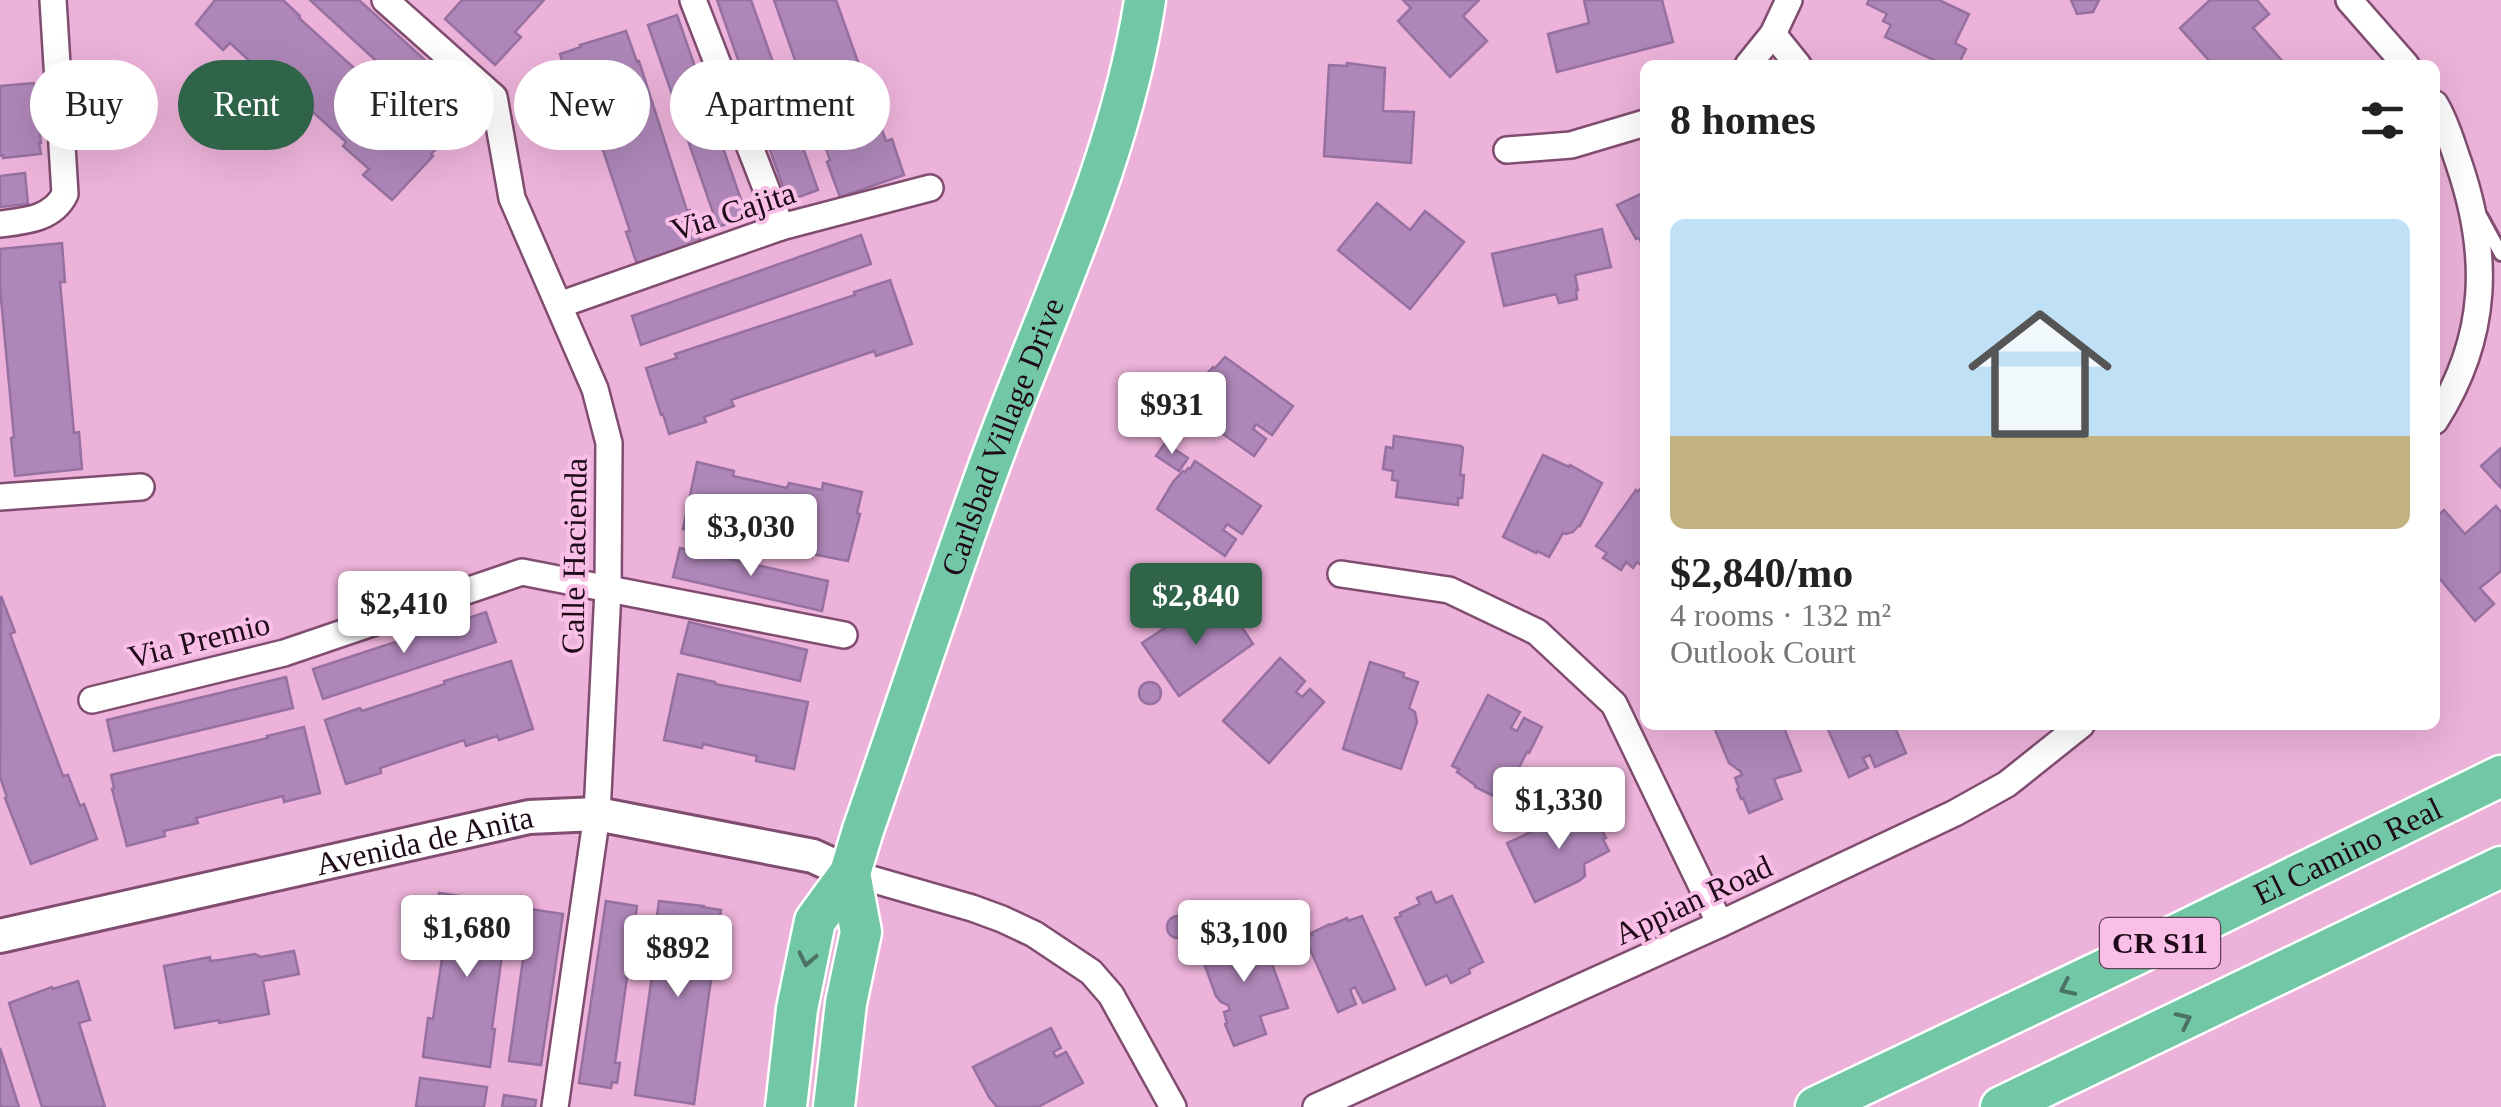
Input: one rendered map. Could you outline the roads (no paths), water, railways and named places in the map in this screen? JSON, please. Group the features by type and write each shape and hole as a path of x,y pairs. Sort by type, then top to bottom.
{"main road":[{"name":"Carlsbad Village Drive","path":"786,1107 797,1008 815,921 850,873 999,440 1094,193 1136,57 1146,0"},
{"name":"El Camino Real","path":"1816,1107 2501,776"},
{"name":"CR S11","path":"2001,1107 2501,867"},
{"name":"Carlsbad Village Drive","path":"834,1107 846,1002 861,932 850,873"}],"street":[{"path":"0,224 34,220 60,205 65,194 54,0"},
{"name":"Calle Hacienda","path":"386,0 494,97 512,198 595,389 609,444 608,590 597,814 555,1107"},
{"path":"693,0 781,227"},
{"path":"1752,60 1772,34 1788,0"},
{"path":"2349,0 2402,60"},
{"path":"1772,34 1794,60"},
{"path":"2440,113 2471,197 2480,264 2476,319 2464,369 2440,411"},
{"path":"1507,150 1571,145 1640,124"},
{"name":"Via Cajita","path":"558,304 781,227 930,188"},
{"path":"0,497 140,487"},
{"name":"Via Premio","path":"92,700 284,653 522,572 844,635"},
{"path":"1341,574 1449,590 1536,632 1602,692 1614,704 1720,924"},
{"name":"Appian Road","path":"1316,1107 1955,813 2008,784 2076,730"},
{"name":"Avenida de Anita","path":"0,936 529,817 597,814 812,856 850,873"},
{"path":"850,873 1002,920 1034,934 1091,972 1112,995 1173,1107"}],"lane":[{"path":"2471,197 2501,254"}]}
